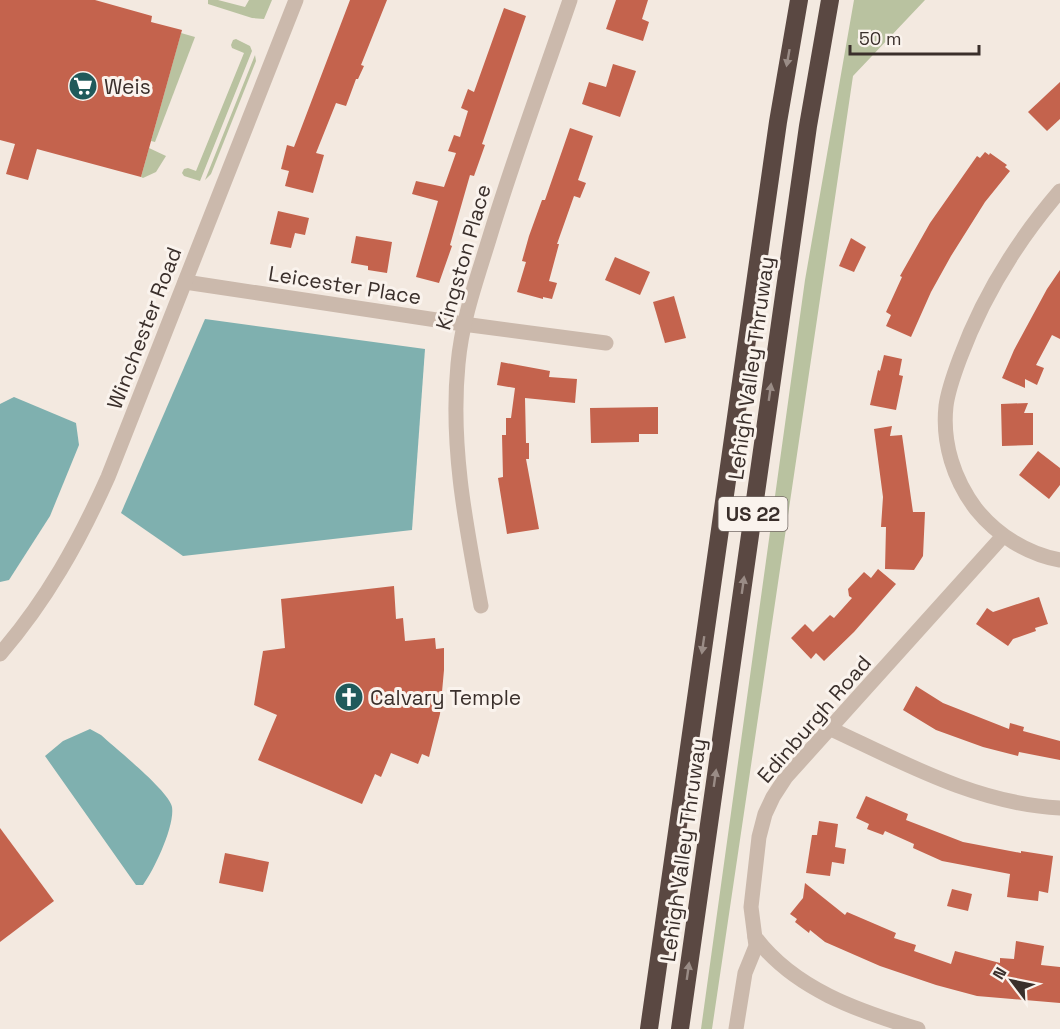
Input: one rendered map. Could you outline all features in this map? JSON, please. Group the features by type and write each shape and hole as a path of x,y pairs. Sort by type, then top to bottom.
{"highway":[{"name":"Lehigh Valley Thruway","path":"649,1029 778,122 799,0"},
{"name":"Lehigh Valley Thruway","path":"680,1029 808,126 830,0"}],"street":[{"name":"Winchester Road","path":"0,654 18,633 54,582 92,514 296,0"},
{"name":"Kingston Place","path":"482,606 463,508 456,447 456,396 463,324 503,192 570,0"},
{"path":"1060,191 1020,241 983,304 951,382 946,406 946,431 950,455 957,479 969,500 985,520 1003,536 1032,552 1060,560"},
{"name":"Leicester Place","path":"185,282 606,343"},
{"name":"Edinburgh Road","path":"736,1029 745,973 756,945 751,907 759,837 765,814 773,797 786,777 1003,536"},
{"path":"831,729 938,778 976,792 1015,802 1060,808"},
{"path":"755,937 769,954 814,988 849,1007 918,1029"}],"green space":[{"path":"208,0 218,0 245,7 249,0 272,0 264,19 252,18 208,4"},
{"path":"854,0 925,0 853,76 712,1029 701,1029 805,280"},
{"path":"181,33 195,37 155,142 151,141"},
{"path":"236,39 250,46 252,51 200,181 184,176 182,173 184,169 196,171 244,53 232,48 233,40"},
{"path":"255,55 256,61 211,174 205,180"},
{"path":"149,148 166,156 156,172 143,178 141,177"}],"water":[{"path":"205,319 425,349 412,530 183,556 121,513"},
{"path":"14,397 76,423 79,445 50,516 9,580 0,582 0,404"},
{"path":"90,729 101,735 141,770 162,791 172,807 167,836 158,859 143,885 136,885 45,756 63,741"}],"building":[{"name":"Weis","path":"0,0 95,0 152,16 151,22 182,30 141,177 37,149 28,180 6,174 15,144 0,140"},
{"path":"350,0 387,0 361,65 364,66 356,79 346,106 336,103 316,153 324,155 313,193 285,186 289,171 281,169 287,145 294,147"},
{"path":"616,0 648,0 642,19 649,22 643,41 606,29"},
{"path":"504,8 526,16 482,144 485,145 474,176 470,175 450,245 452,246 439,283 416,277 438,201 412,194 416,181 444,187 456,153 448,151 454,135 460,137 468,111 461,108 468,89 474,92"},
{"path":"613,64 636,71 620,117 582,104 589,82 606,87"},
{"path":"1060,82 1060,119 1047,131 1028,112"},
{"path":"570,128 593,136 578,180 586,183 580,198 574,196 557,244 559,244 549,281 557,283 552,299 543,297 543,299 517,292 526,262 522,261 529,236 542,200 545,200"},
{"path":"985,152 1007,165 1005,167 1010,171 985,202 951,256 931,292 911,337 886,326 891,315 886,312 902,277 900,276 930,223 977,156 980,158"},
{"path":"278,211 309,218 305,235 295,233 291,248 270,244"},
{"path":"356,236 392,242 387,273 368,270 368,266 351,263"},
{"path":"851,238 866,247 854,272 839,266"},
{"path":"615,257 650,272 640,295 605,280"},
{"path":"1060,270 1060,339 1052,335 1036,365 1044,368 1037,385 1025,379 1025,388 1002,378 1014,350"},
{"path":"674,296 686,338 665,343 653,302"},
{"path":"884,355 902,359 899,375 903,376 896,410 870,405"},
{"path":"501,362 550,371 549,377 577,379 575,403 525,398 526,443 529,443 529,459 526,459 539,529 507,534 498,478 503,477 502,435 506,435 506,418 511,418 515,388 497,385"},
{"path":"1028,403 1024,413 1033,413 1033,445 1002,446 1001,404"},
{"path":"658,407 658,434 639,434 639,442 591,443 590,408"},
{"path":"892,426 890,436 902,435 913,512 925,512 923,556 914,570 885,569 886,527 881,527 883,497 874,429"},
{"path":"1038,451 1060,468 1060,485 1049,499 1019,475"},
{"path":"878,569 896,584 854,632 824,661 816,653 811,659 791,638 805,624 813,632 830,615 834,618 852,598 849,596 848,589 864,572 871,578"},
{"name":"Calvary Temple","path":"394,586 396,619 403,618 405,641 435,638 436,649 444,648 440,714 429,757 422,754 418,764 391,753 381,777 375,774 362,804 258,760 277,715 254,705 263,651 285,648 281,599"},
{"path":"1039,597 1048,624 1013,639 1008,646 976,624 987,608 993,612"},
{"path":"916,686 943,703 1009,729 1010,723 1024,727 1023,731 1060,741 1060,760 1019,752 1018,756 983,747 936,730 903,710"},
{"path":"866,796 908,814 906,820 963,842 1021,853 1021,851 1053,856 1048,893 1039,891 1038,901 1007,897 1010,874 942,861 913,848 914,844 885,831 883,835 867,829 869,824 856,818"},
{"path":"819,821 838,824 835,847 846,849 844,864 832,862 830,876 806,873 812,835 817,835"},
{"path":"0,828 54,901 0,942"},
{"path":"225,853 269,862 263,892 219,883"},
{"path":"805,883 845,915 847,912 896,933 894,938 916,945 914,951 951,964 955,951 1000,963 1000,958 1014,959 1016,941 1044,946 1041,965 1060,967 1060,1003 977,996 880,966 825,942 795,922 797,919 790,914 803,898"},
{"path":"952,889 972,894 968,911 947,906"}],"place":[{"name":"Weis","path":"83,86"},
{"name":"Calvary Temple","path":"349,697"}]}
